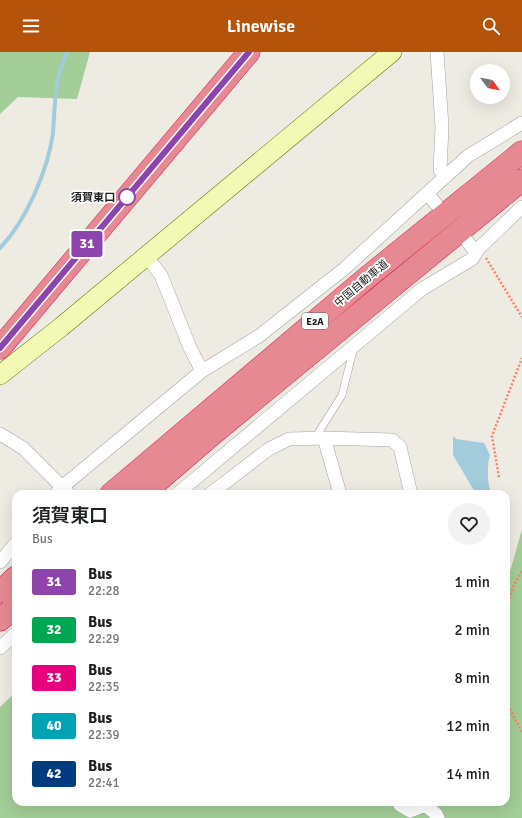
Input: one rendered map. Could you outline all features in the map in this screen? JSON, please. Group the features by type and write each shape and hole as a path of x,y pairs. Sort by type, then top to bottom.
{"highway":[{"path":"0,348 249,52"},
{"name":"中国自動車道","path":"116,490 358,285 522,152"},
{"name":"中国自動車道","path":"148,490 221,427 522,180"},
{"path":"0,592 12,581"},
{"path":"0,620 12,610"}],"street":[{"path":"0,375 61,327 392,52"},
{"path":"437,52 442,127 440,170 444,176"},
{"path":"64,490 202,371 259,336 344,269 444,176 468,156 522,123"},
{"path":"427,193 436,204"},
{"path":"182,490 422,289 472,259 478,250 522,207"},
{"path":"467,241 478,250"},
{"path":"146,256 161,275 190,348 202,371"},
{"path":"0,434 23,448 60,490"},
{"path":"320,438 339,490"},
{"path":"215,490 269,449 289,439 320,438 392,440 400,447 410,490"},
{"path":"0,562 12,548"},
{"path":"0,648 12,637"},
{"path":"402,806 410,811 422,806"},
{"path":"426,806 436,814 438,818"}],"lane":[{"path":"320,438 342,396 354,345"}],"path":[{"path":"478,250 522,317"},
{"path":"499,477 492,436 522,358"},
{"path":"510,597 513,587 522,571"},
{"path":"510,710 522,732"}],"green space":[{"path":"0,52 90,52 77,99 18,97 0,114"},
{"path":"522,529 522,818 0,818 0,707 12,696 12,806 510,806 510,572"}],"water":[{"path":"453,436 456,439 484,443 490,455 488,475 490,490 474,490 453,455"}],"waterway":[{"path":"0,248 19,224 41,179 53,133 55,102 60,71 68,52"}],"bus line":[{"name":"31","path":"0,348 249,52"}],"place":[{"name":"須賀東口","path":"127,197"}]}
